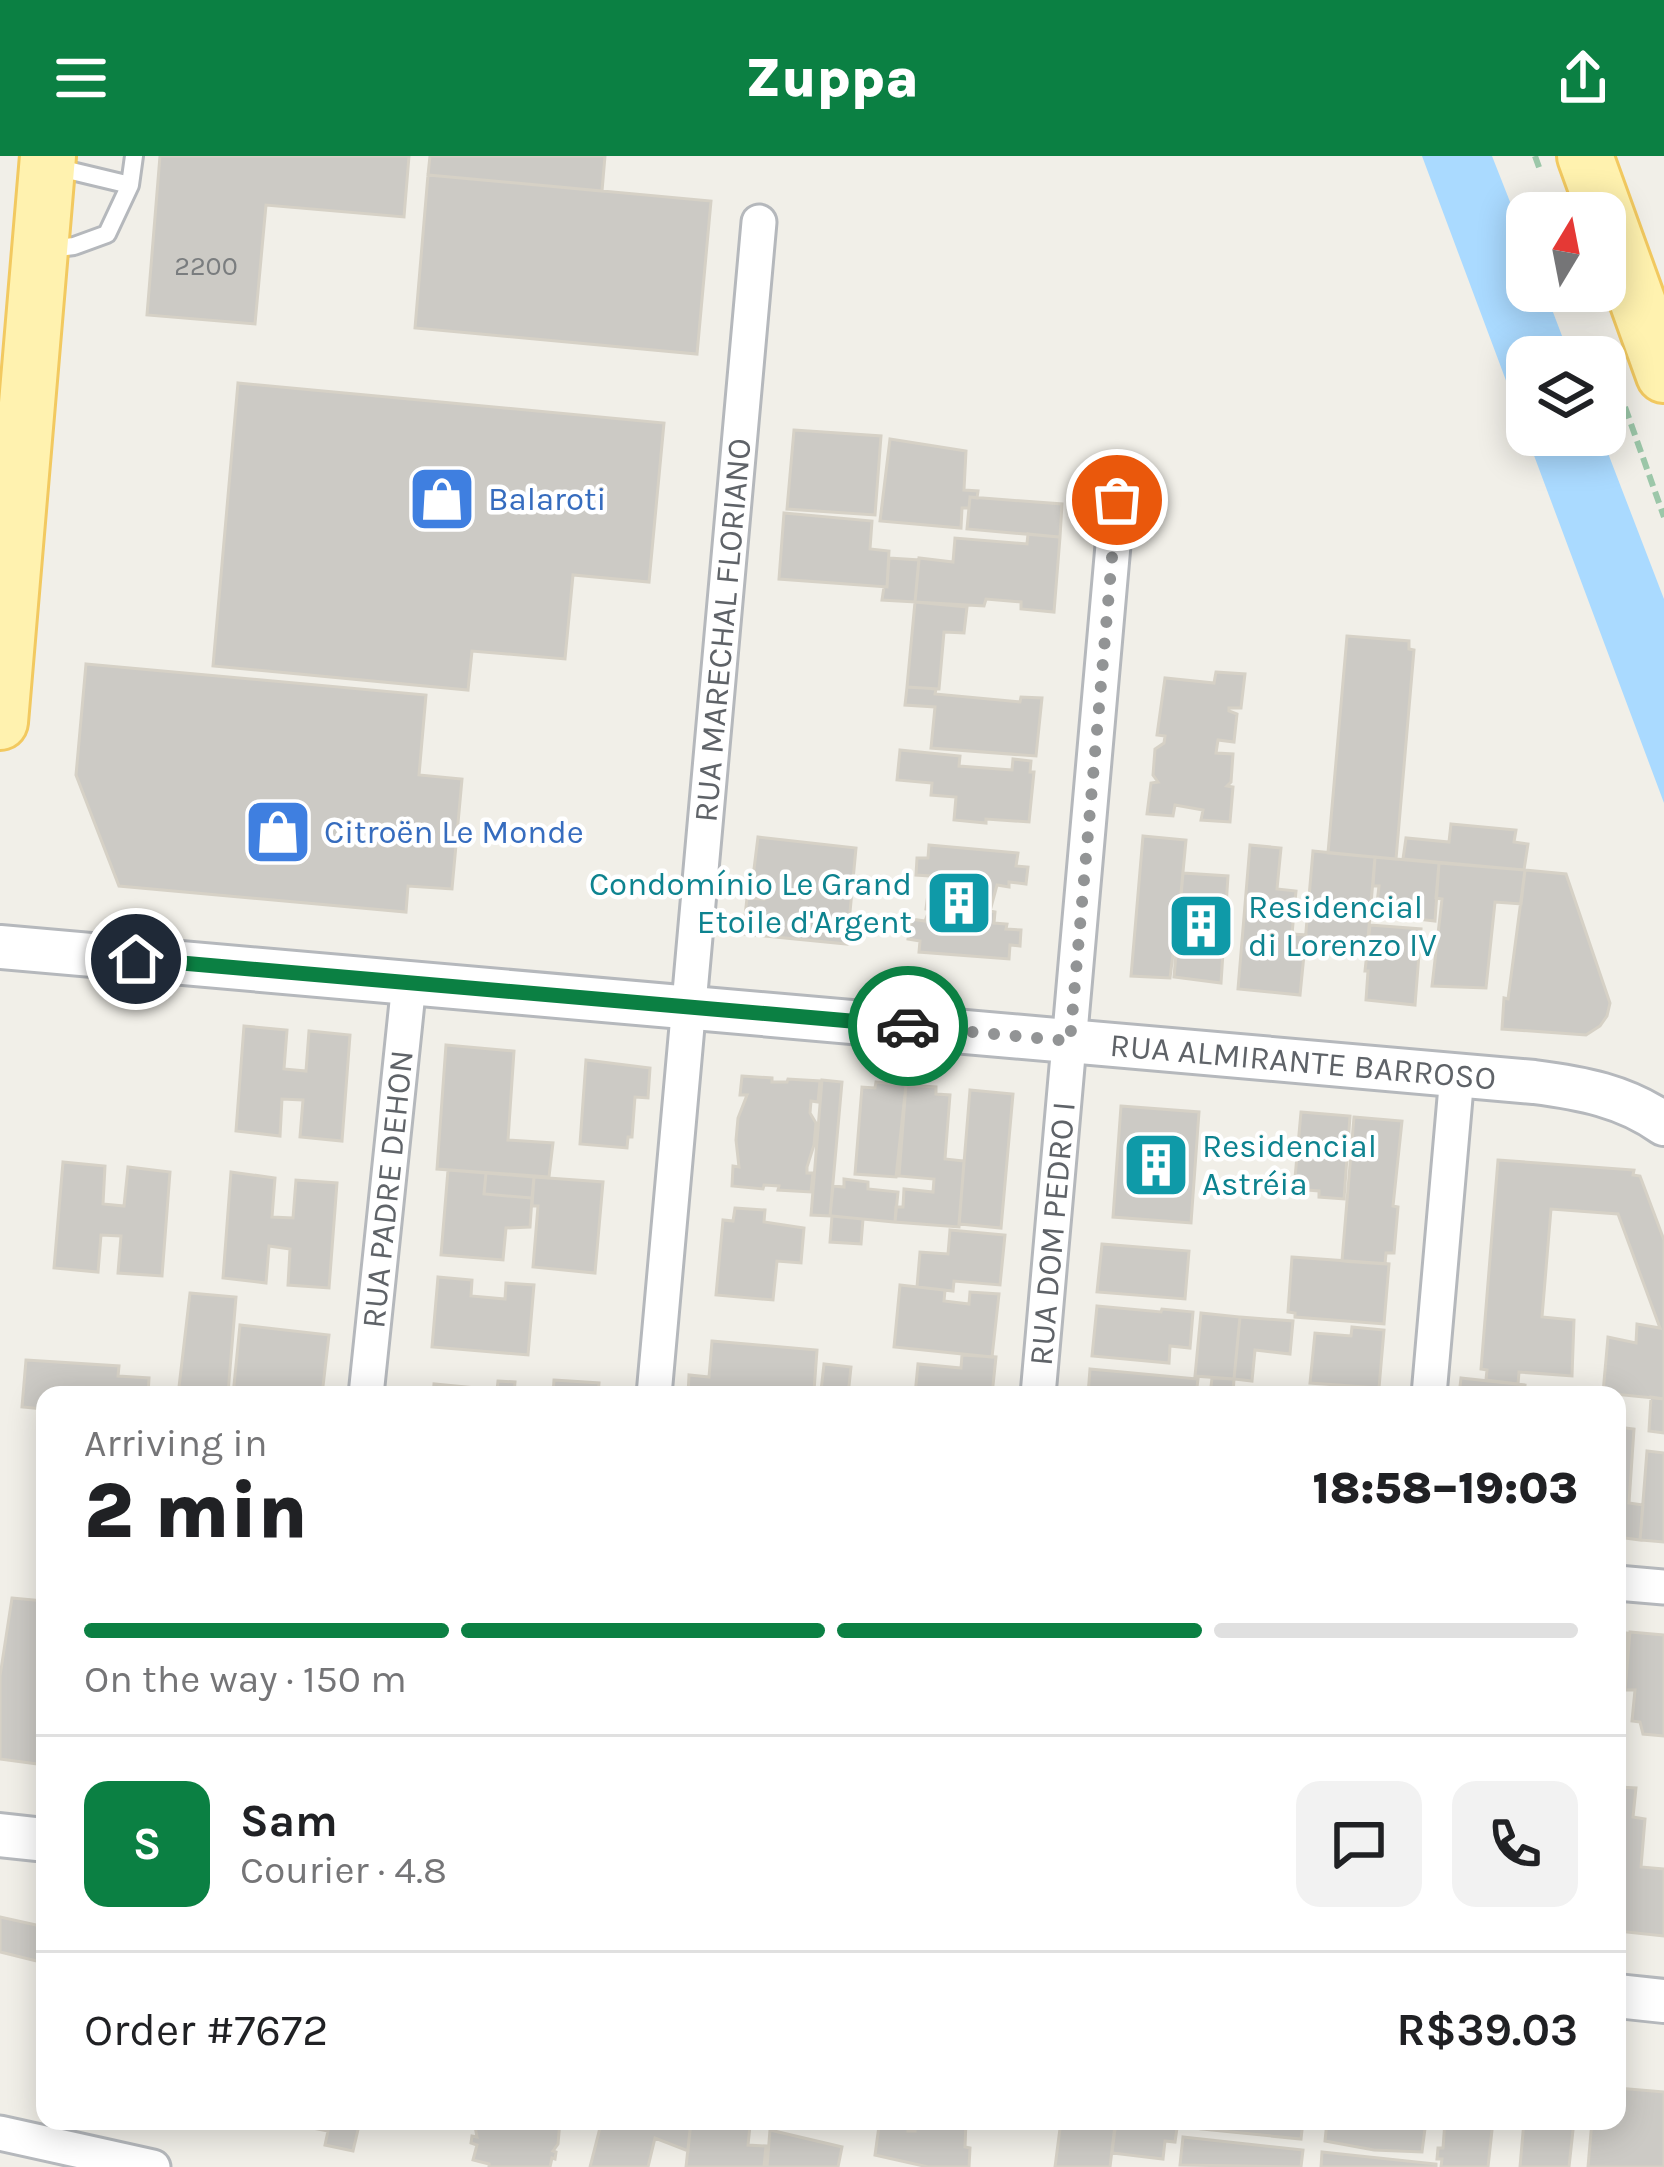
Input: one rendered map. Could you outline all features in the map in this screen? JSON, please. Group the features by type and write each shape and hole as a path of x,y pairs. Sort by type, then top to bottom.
{"main road":[{"path":"1585,156 1640,378"},
{"path":"0,722 14,400 40,251 48,160"}],"street":[{"name":"RUA MARECHAL FLORIANO","path":"655,1386 759,222"},
{"name":"RUA DOM PEDRO I","path":"1039,1386 1117,500"},
{"name":"RUA ALMIRANTE BARROSO","path":"0,947 1457,1075 1579,1088 1617,1098 1664,1124"},
{"name":"RUA PADRE DEHON","path":"367,1386 409,983"},
{"path":"1431,1386 1457,1075"},
{"path":"1626,1584 1664,1587"},
{"path":"0,1835 36,1839"},
{"path":"1626,1997 1664,2001"},
{"path":"0,2133 154,2167"}],"lane":[{"path":"40,251 107,234 130,185 134,156"},
{"path":"48,160 130,185"}],"path":[{"path":"1640,378 1664,517"}],"water":[{"path":"1422,156 1492,156 1506,192 1506,312 1553,312 1562,336 1506,336 1506,381"},
{"path":"1534,456 1609,456 1664,599 1664,803"}],"building":[{"path":"160,156 409,156 404,217 266,205 255,324 147,315"},
{"path":"430,156 605,156 602,191 428,175"},
{"path":"428,175 711,201 697,354 415,328"},
{"name":"Balaroti","path":"238,383 664,423 649,582 573,575 565,659 472,651 468,690 213,666"},
{"path":"794,430 881,436 875,515 787,509"},
{"path":"890,439 966,451 964,490 978,491 977,498 970,497 969,508 962,508 961,528 880,521"},
{"path":"970,497 1062,504 1060,537 967,529"},
{"path":"784,513 872,521 870,549 889,551 887,587 779,579"},
{"path":"1028,534 1060,537 1054,612 1021,609 1021,602 986,599 984,606 915,602 919,558 953,562 955,538 1027,544"},
{"path":"889,558 919,560 915,602 882,600"},
{"path":"915,602 967,607 964,633 944,632 939,689 907,687"},
{"path":"1347,636 1409,641 1409,649 1414,650 1396,859 1328,853"},
{"name":"Citroën Le Monde","path":"86,664 426,695 419,775 462,779 452,889 408,886 406,912 119,886 76,775"},
{"path":"1216,672 1245,674 1241,708 1229,708 1237,714 1234,742 1218,740 1216,753 1233,754 1227,786 1233,787 1230,822 1201,820 1203,810 1175,805 1173,816 1147,814 1151,783 1158,782 1153,775 1155,749 1165,736 1157,735 1165,678 1214,683"},
{"path":"907,687 1020,702 1021,697 1042,698 1036,756 931,748 935,707 905,705"},
{"path":"900,750 960,756 959,766 1012,770 1013,759 1031,761 1029,822 954,820 956,797 931,795 932,783 897,780"},
{"path":"1451,824 1516,830 1514,842 1528,844 1524,870 1403,859 1406,838 1449,842"},
{"path":"1143,836 1186,840 1170,978 1131,976"},
{"path":"758,837 856,848 847,944 743,934 747,898 764,899 766,886 752,885"},
{"name":"Condomínio Le Grand Etoile d'Argent","path":"929,845 1018,853 1016,866 1028,867 1026,884 997,885 990,911 995,912 994,923 1021,930 1020,946 1010,945 1009,959 919,952 920,941 908,939 911,919 939,918 939,911 926,909 929,886 943,888 943,882 916,875 917,858 928,858"},
{"path":"1250,845 1281,848 1277,889 1296,891 1292,934 1306,935 1300,995 1238,989"},
{"path":"1313,851 1375,857 1367,950 1305,943"},
{"path":"1375,857 1439,863 1435,921 1376,912"},
{"path":"1439,863 1525,870 1521,904 1495,902 1486,988 1432,986 1442,899 1436,898"},
{"path":"1525,870 1566,874 1610,1003 1600,1026 1586,1035 1502,1029"},
{"name":"Residencial di Lorenzo IV","path":"1183,873 1228,876 1221,983 1174,977"},
{"path":"1370,925 1421,929 1415,1005 1366,1000"},
{"path":"244,1026 287,1030 284,1069 306,1071 309,1031 350,1035 342,1141 300,1137 303,1100 282,1099 280,1136 236,1131"},
{"path":"446,1045 514,1051 508,1140 553,1143 549,1177 437,1169"},
{"path":"586,1060 650,1068 648,1098 635,1097 627,1148 580,1144"},
{"path":"742,1076 772,1078 772,1082 820,1081 818,1102 811,1101 810,1113 816,1123 807,1167 807,1173 813,1173 811,1192 732,1186 733,1166 739,1167 738,1118 747,1095 740,1095"},
{"path":"822,1080 842,1082 830,1216 811,1215"},
{"path":"876,1082 906,1085 896,1177 855,1174 862,1087 875,1088"},
{"path":"906,1085 936,1087 936,1094 950,1095 945,1159 964,1161 959,1227 895,1222 896,1207 903,1207 904,1189 933,1192 934,1179 899,1176"},
{"path":"970,1090 1013,1094 1001,1228 959,1224"},
{"name":"Residencial Astréia","path":"1121,1106 1199,1112 1191,1223 1113,1217"},
{"path":"1301,1112 1350,1116 1344,1199 1294,1189"},
{"path":"1354,1117 1402,1121 1393,1206 1398,1207 1394,1253 1386,1253 1385,1264 1342,1261"},
{"path":"1498,1160 1634,1170 1664,1240 1664,1399 1626,1395 1626,1386 1604,1386 1608,1337 1636,1343 1637,1324 1660,1328 1618,1214 1551,1209 1542,1317 1574,1320 1572,1376 1519,1372 1518,1384 1486,1380 1487,1370 1481,1369"},
{"path":"63,1162 105,1166 103,1204 124,1206 128,1167 170,1172 162,1276 118,1273 121,1236 101,1235 98,1272 54,1268"},
{"path":"448,1170 486,1173 484,1194 532,1198 530,1227 506,1228 503,1260 441,1255"},
{"path":"231,1172 275,1178 272,1217 293,1218 296,1180 337,1183 329,1288 288,1285 290,1249 269,1246 266,1283 223,1278"},
{"path":"486,1173 534,1177 532,1198 484,1194"},
{"path":"534,1177 603,1182 595,1273 533,1267 538,1206 532,1206"},
{"path":"844,1179 868,1182 868,1189 898,1192 895,1222 830,1216 833,1186 844,1187"},
{"path":"735,1208 765,1210 764,1222 804,1228 801,1263 777,1261 773,1300 716,1295 723,1220 733,1221"},
{"path":"832,1216 863,1219 861,1244 830,1242"},
{"path":"950,1230 1005,1235 1000,1285 954,1281 953,1291 917,1287 920,1252 948,1254"},
{"path":"1102,1244 1189,1251 1185,1299 1097,1292"},
{"path":"1292,1257 1389,1264 1384,1324 1295,1317 1288,1312"},
{"path":"438,1277 472,1280 471,1296 505,1299 506,1283 534,1285 528,1355 432,1347"},
{"path":"900,1285 945,1290 944,1301 969,1304 970,1292 999,1294 992,1357 894,1347"},
{"path":"190,1293 236,1297 229,1386 179,1386"},
{"path":"1097,1306 1193,1312 1190,1348 1170,1346 1169,1363 1092,1356"},
{"path":"1201,1313 1240,1317 1234,1379 1195,1376"},
{"path":"1240,1317 1293,1321 1290,1354 1255,1350 1252,1381 1234,1379"},
{"path":"240,1325 329,1335 323,1386 234,1386"},
{"path":"1352,1327 1384,1330 1379,1386 1310,1383 1315,1333 1351,1336"},
{"path":"712,1341 817,1350 814,1386 688,1386 689,1375 709,1377"},
{"path":"962,1355 996,1357 993,1386 916,1386 918,1364 961,1368"},
{"path":"26,1360 119,1366 118,1376 149,1378 149,1386 36,1386 36,1408 22,1407"},
{"path":"824,1364 851,1367 849,1386 822,1386"},
{"path":"1090,1369 1198,1379 1197,1386 1089,1386"},
{"path":"1212,1378 1234,1379 1234,1386 1211,1386"},
{"path":"1461,1378 1525,1385 1525,1386 1460,1386"},
{"path":"554,1380 599,1383 599,1386 554,1386"},
{"path":"1651,1397 1664,1399 1664,1433 1649,1431"},
{"path":"1626,1428 1634,1429 1629,1503 1643,1505 1640,1540 1626,1538"},
{"path":"1647,1451 1664,1453 1664,1542 1640,1540"},
{"path":"12,1598 36,1600 36,1764 0,1759 0,1676"},
{"path":"1630,1632 1664,1635 1664,1736 1643,1734 1640,1722 1632,1721 1635,1690 1626,1690"},
{"path":"1626,1787 1636,1788 1633,1817 1645,1819 1641,1867 1664,1869 1664,1936 1626,1932"},
{"path":"0,1917 36,1925 36,1961 0,1952"},
{"path":"1626,2089 1664,2092 1664,2167 1588,2167 1591,2130 1626,2130"},
{"path":"323,2130 358,2130 353,2151 325,2145 328,2131"},
{"path":"476,2130 559,2130 550,2167 489,2167 473,2160 477,2145 471,2143 472,2136 477,2137"},
{"path":"599,2130 690,2130 688,2151 655,2138 648,2167 590,2167"},
{"path":"690,2130 750,2130 748,2145 766,2146 764,2167 686,2167"},
{"path":"770,2130 842,2147 838,2167 767,2167"},
{"path":"878,2130 966,2130 969,2167 928,2167 875,2155"},
{"path":"1060,2130 1114,2130 1110,2167 1055,2167"},
{"path":"1115,2130 1177,2130 1175,2142 1165,2141 1163,2159 1112,2153"},
{"path":"1211,2130 1302,2130 1301,2139"},
{"path":"1326,2130 1425,2130 1422,2152 1325,2141"},
{"path":"1444,2130 1492,2130 1488,2167 1441,2167 1438,2148 1443,2148"},
{"path":"1523,2130 1573,2130 1569,2167 1520,2167"},
{"path":"1183,2137 1303,2150 1301,2167 1180,2165"},
{"path":"1322,2152 1436,2164 1436,2167 1321,2167"}],"way so far":[{"path":"908,1026 1070,1041 1117,500"}],"place":[{"name":"Balaroti","path":"442,499"},
{"name":"Citroën Le Monde","path":"278,832"},
{"name":"Condomínio Le Grand Etoile d'Argent","path":"959,903"},
{"name":"Residencial di Lorenzo IV","path":"1201,926"},
{"name":"Residencial Astréia","path":"1156,1165"}],"route":[{"path":"136,959 908,1026"}]}
